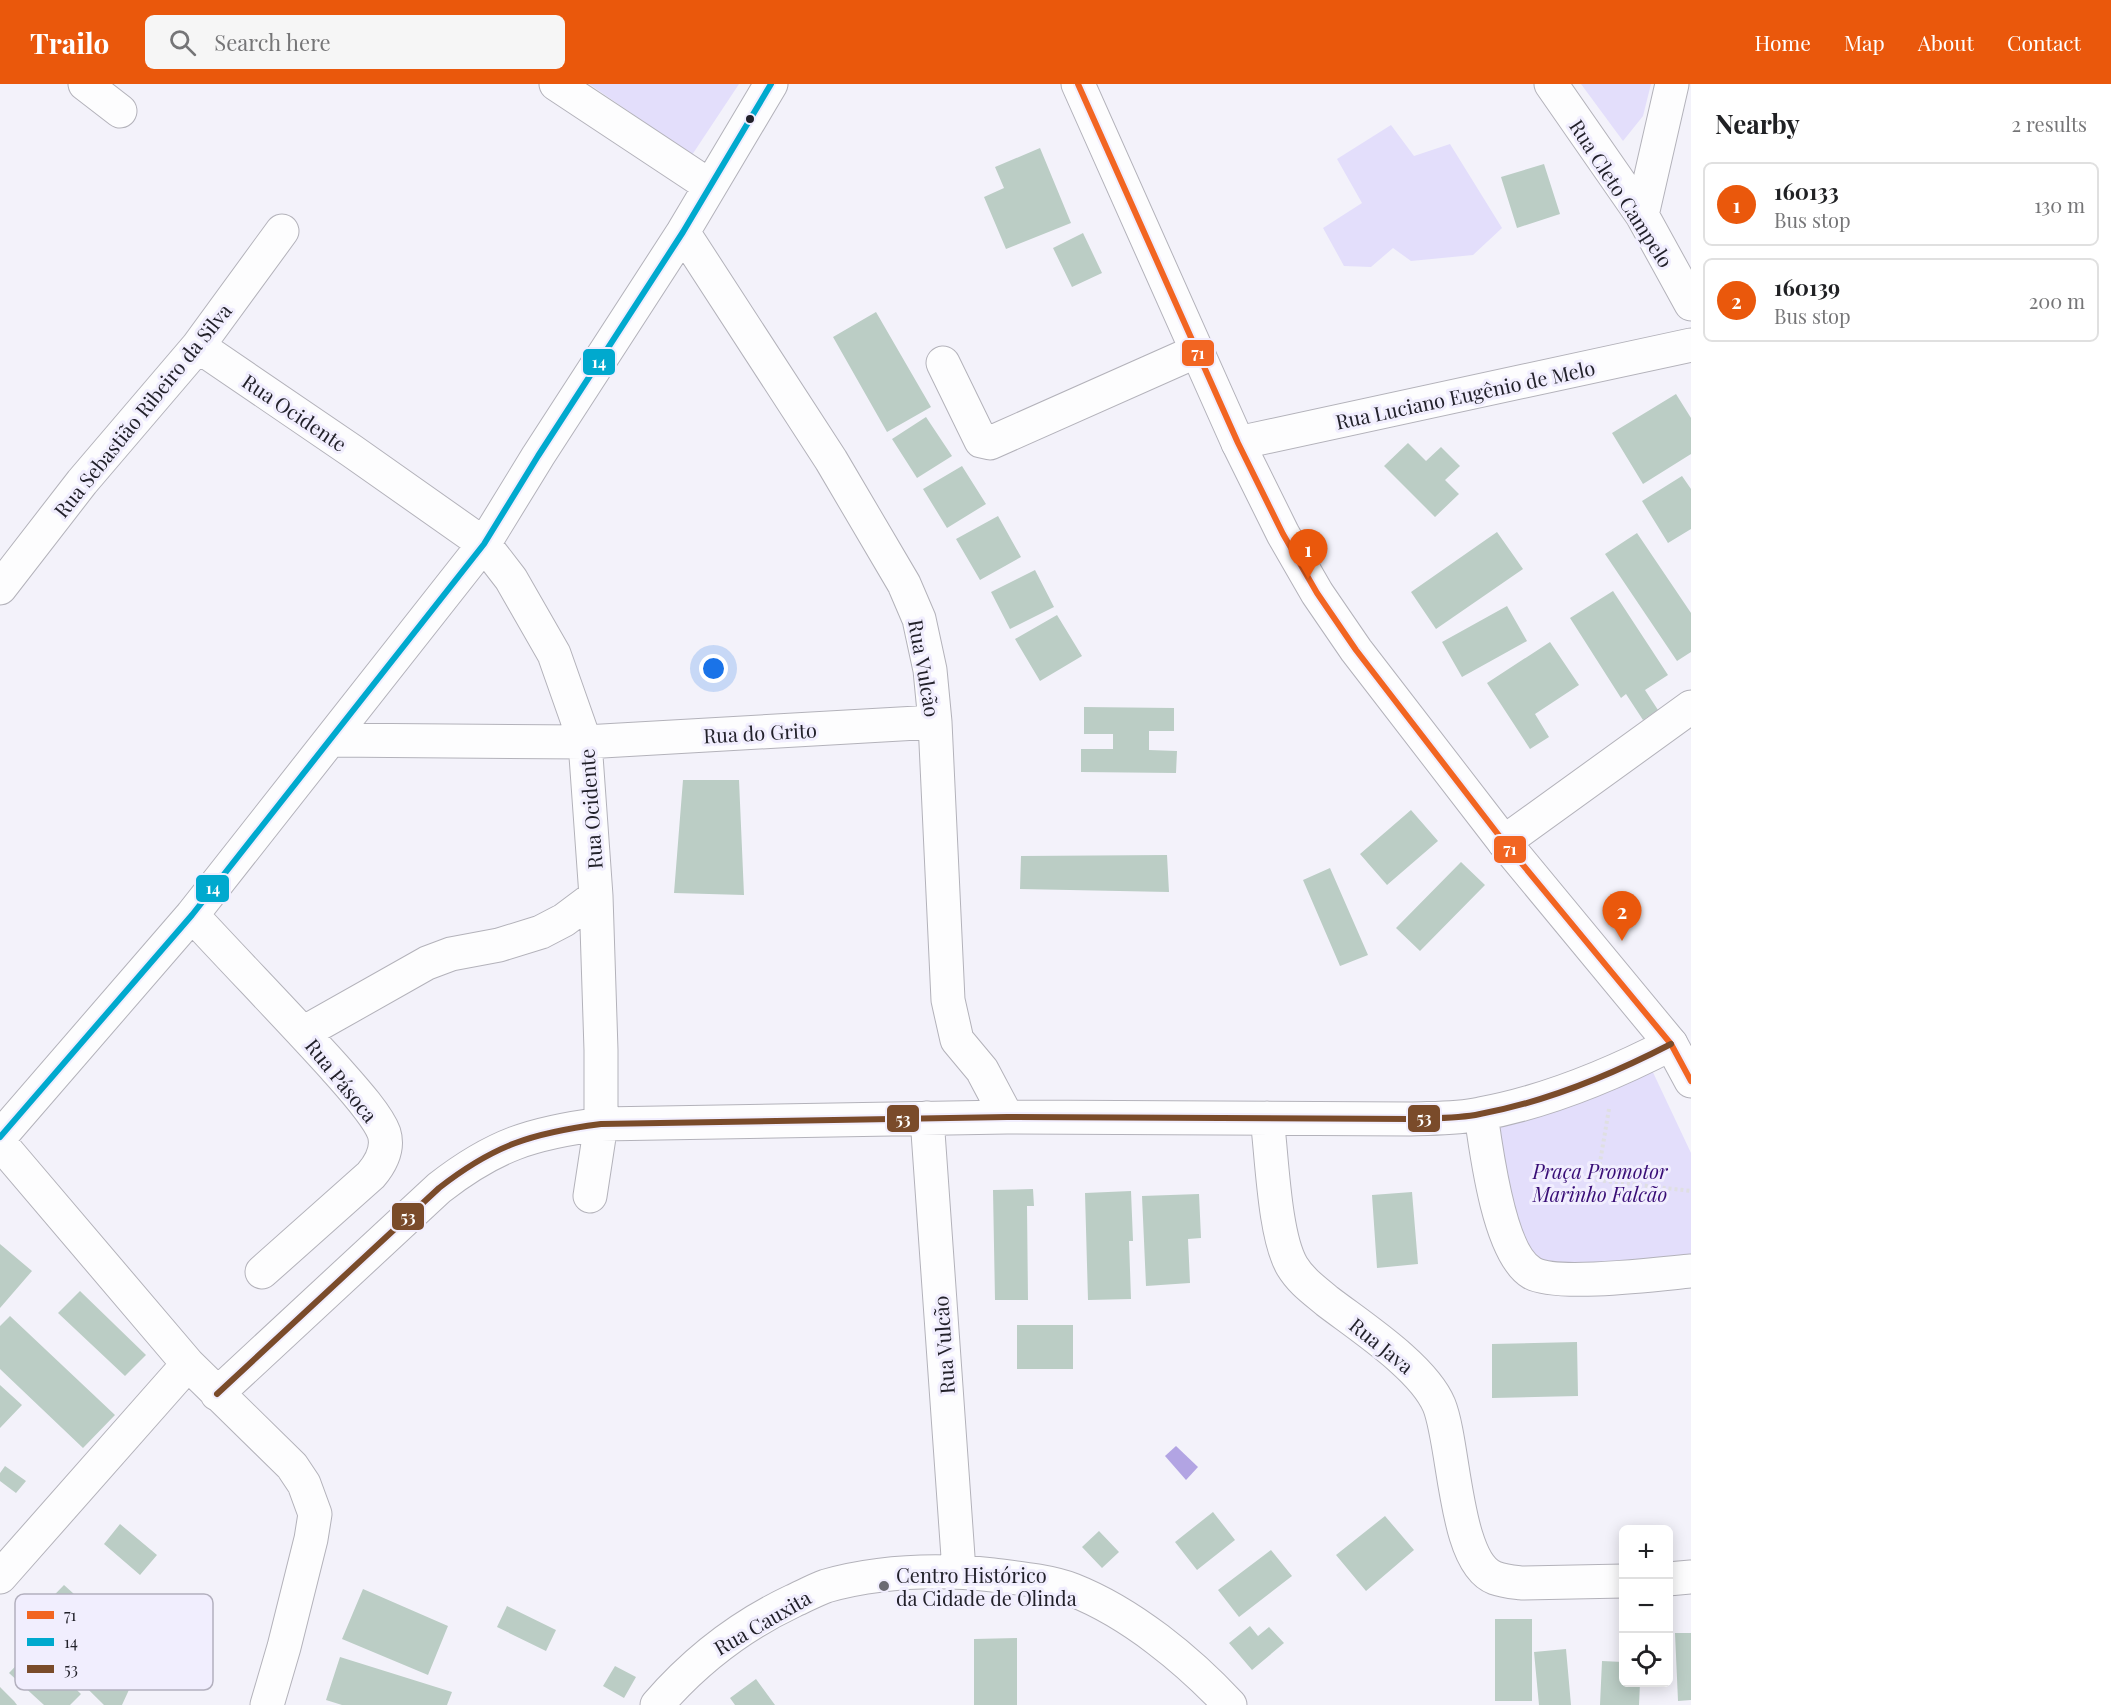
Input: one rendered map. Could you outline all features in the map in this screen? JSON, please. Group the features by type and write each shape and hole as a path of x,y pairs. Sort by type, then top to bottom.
{"street":[{"path":"85,84 120,111"},
{"path":"556,84 710,186"},
{"path":"0,1137 192,915 484,544 683,232 771,84"},
{"path":"1078,84 1238,443 1283,534 1317,593 1370,668 1504,842 1671,1044 1691,1082"},
{"name":"Rua Cleto Campelo","path":"1551,84 1642,215 1691,304"},
{"path":"1642,215 1672,84"},
{"name":"Rua Sebastião Ribeiro da Silva","path":"0,588 82,482 198,345 282,231"},
{"name":"Rua Vulcão","path":"683,232 831,460 904,585 919,619 930,670 935,723 948,1000 951,1020 957,1040 982,1070 1006,1118"},
{"name":"Rua Ocidente","path":"198,345 484,544 511,579 554,654 585,741 596,896 601,1124 590,1196"},
{"name":"Rua Luciano Eugênio de Melo","path":"1238,443 1691,345"},
{"path":"943,363 981,441 990,443 1197,351"},
{"path":"1504,842 1691,707"},
{"name":"Rua do Grito","path":"330,740 585,741 935,723"},
{"path":"303,1033 427,963 451,954 499,945 541,932 564,920 596,896"},
{"name":"Rua Pásoca","path":"192,915 303,1033 373,1115 384,1133 384,1152 378,1167 371,1175 262,1272"},
{"path":"217,1394 457,1173 526,1137 561,1129 601,1124 927,1118 1455,1118 1481,1114 1570,1089 1630,1065 1671,1044"},
{"path":"1481,1114 1492,1186 1506,1231 1519,1260 1531,1273 1568,1279 1691,1271"},
{"name":"Rua Vulcão","path":"927,1118 959,1571"},
{"name":"Rua Java","path":"1267,1119 1278,1214 1287,1255 1292,1266 1302,1280 1410,1366 1429,1386 1444,1422 1467,1539 1477,1562 1493,1578 1521,1583 1619,1581"},
{"path":"0,1143 188,1364 292,1466 304,1484 315,1515 311,1539 285,1647 267,1705"},
{"path":"0,1577 188,1364"},
{"name":"Rua Cauxita","path":"657,1705 678,1680 730,1637 777,1609 824,1587 879,1576 959,1571 1021,1578 1071,1589 1111,1608 1204,1677 1230,1705"},
{"path":"1673,1579 1691,1577"}],"path":[{"path":"1610,1102 1597,1180 1691,1191"}],"green space":[{"path":"589,84 739,84 692,155"},
{"path":"1581,84 1651,84 1643,116 1623,141"},
{"path":"1391,125 1414,156 1450,144 1502,228 1473,255 1411,261 1393,248 1371,267 1344,266 1323,228 1362,203 1337,159"},
{"name":"Praça Promotor Marinho Falcão","path":"1650,1066 1691,1153 1691,1261 1571,1272 1529,1262 1512,1226 1493,1122"}],"shaded area":[{"path":"1176,1446 1198,1467 1186,1480 1165,1456"}],"building":[{"path":"1040,148 1071,223 1006,249 984,197 1004,188 995,167"},
{"path":"1544,164 1560,214 1517,228 1501,177"},
{"path":"1083,233 1102,273 1072,287 1053,248"},
{"path":"876,312 931,407 887,432 833,337"},
{"path":"1676,394 1691,418 1691,454 1643,484 1612,433"},
{"path":"926,417 952,456 917,478 892,439"},
{"path":"1408,443 1426,461 1441,447 1460,466 1445,480 1459,494 1435,517 1384,466"},
{"path":"962,466 986,504 947,528 923,489"},
{"path":"1682,476 1691,489 1691,529 1668,543 1642,501"},
{"path":"998,516 1021,557 980,580 956,539"},
{"path":"1497,532 1523,569 1436,629 1411,592"},
{"path":"1637,533 1691,613 1691,652 1677,661 1605,554"},
{"path":"1035,570 1054,607 1010,629 991,592"},
{"path":"1613,591 1668,675 1645,690 1658,710 1643,720 1626,694 1621,698 1570,618"},
{"path":"1507,606 1527,641 1462,677 1442,642"},
{"path":"1057,615 1082,656 1040,681 1015,639"},
{"path":"1550,642 1579,685 1535,714 1549,737 1530,749 1487,683"},
{"path":"1084,707 1174,708 1174,731 1149,731 1149,750 1177,751 1176,773 1081,772 1081,749 1113,749 1113,734 1084,734"},
{"path":"683,780 739,780 744,895 674,893"},
{"path":"1411,810 1438,841 1387,885 1360,854"},
{"path":"1167,855 1169,892 1020,889 1021,856"},
{"path":"1461,862 1485,885 1420,951 1396,928"},
{"path":"1330,868 1368,955 1340,966 1303,880"},
{"path":"1033,1189 1034,1206 1027,1206 1028,1300 995,1300 993,1190"},
{"path":"1131,1191 1133,1241 1129,1241 1131,1299 1088,1300 1085,1193"},
{"path":"1412,1192 1418,1264 1377,1268 1372,1195"},
{"path":"1199,1194 1201,1238 1188,1239 1190,1283 1146,1286 1142,1196"},
{"path":"0,1244 32,1271 0,1308"},
{"path":"80,1291 146,1355 125,1376 58,1313"},
{"path":"10,1316 115,1415 83,1448 0,1369 0,1326"},
{"path":"1017,1325 1073,1325 1073,1369 1017,1369"},
{"path":"1577,1342 1578,1396 1492,1398 1492,1344"},
{"path":"0,1385 22,1405 0,1428"},
{"path":"5,1466 26,1481 16,1493 0,1481 0,1473"},
{"path":"1213,1512 1235,1540 1197,1570 1175,1542"},
{"path":"1385,1516 1414,1550 1366,1591 1336,1555"},
{"path":"120,1524 157,1555 140,1575 104,1544"},
{"path":"1099,1531 1119,1552 1102,1568 1082,1547"},
{"path":"1271,1550 1292,1576 1239,1617 1218,1590"},
{"path":"64,1585 74,1594 55,1594"},
{"path":"363,1589 448,1626 428,1675 342,1639"},
{"path":"507,1606 556,1630 546,1651 497,1627"},
{"path":"1495,1619 1532,1619 1532,1701 1495,1701"},
{"path":"1250,1626 1258,1636 1269,1627 1284,1643 1252,1670 1229,1643"},
{"path":"1675,1633 1691,1633 1691,1700 1678,1701"},
{"path":"1017,1638 1017,1705 974,1705 974,1639"},
{"path":"1566,1649 1571,1705 1539,1705 1534,1652"},
{"path":"340,1657 452,1692 447,1705 342,1705 326,1700"},
{"path":"1602,1661 1619,1662 1619,1687 1640,1687 1639,1705 1600,1705"},
{"path":"615,1666 636,1677 624,1698 603,1686"},
{"path":"15,1667 15,1678 9,1673"},
{"path":"756,1679 775,1705 735,1705 730,1698"},
{"path":"0,1687 14,1701 17,1705 0,1705"},
{"path":"28,1690 77,1690 81,1694 70,1705 44,1705"},
{"path":"89,1690 129,1690 122,1705 104,1705"}],"transit line":[{"name":"14","path":"0,1137 192,915 484,544 683,232 771,84"},
{"name":"71","path":"1078,84 1238,443 1283,534 1317,593 1356,650 1504,842 1671,1044 1691,1081"},
{"name":"53","path":"217,1394 439,1188 496,1151 554,1132 601,1124 1007,1117 1454,1118 1505,1109 1554,1095 1602,1077 1671,1044"}],"place":[{"name":"160133","path":"1308,579"},
{"name":"160139","path":"1622,941"},
{"name":"Centro Histórico da Cidade de Olinda","path":"884,1586"}]}
